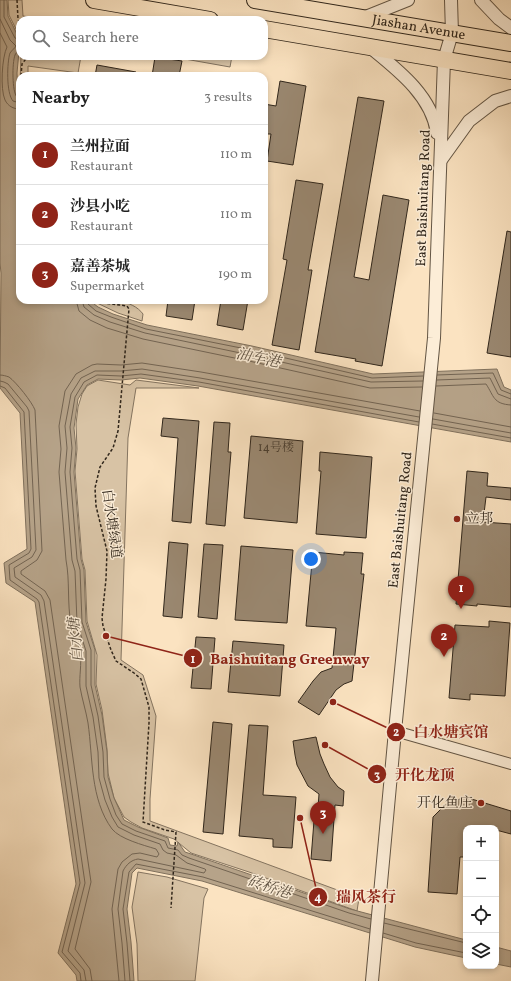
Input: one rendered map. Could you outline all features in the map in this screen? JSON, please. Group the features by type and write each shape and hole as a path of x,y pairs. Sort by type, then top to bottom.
{"main road":[{"path":"94,0 187,16"},
{"name":"Jiashan Avenue","path":"255,0 511,43"},
{"name":"Jiashan Avenue","path":"268,30 511,71"}],"street":[{"path":"362,18 408,0"},
{"name":"East Baishuitang Road","path":"372,981 434,338 444,60 452,33 451,0"},
{"path":"481,0 499,19 511,28"},
{"path":"370,48 399,70 424,99 436,122 441,160"},
{"path":"441,160 469,121 495,101 511,96"},
{"path":"395,731 511,764"}],"path":[{"path":"17,0 18,16"},
{"path":"21,72 22,64 25,60"},
{"name":"白水塘绿道","path":"110,304 127,306 129,309 118,431 113,448 104,460 98,473 94,497 107,551 102,618 105,634 116,662 134,672 141,679 149,707 143,822 165,830 176,832 170,908"}],"shaded area":[{"path":"8,0 22,0 23,16 16,16 16,29 9,15"},
{"path":"21,60 80,60 78,72 28,66 28,72 20,72"},
{"path":"191,60 231,60 230,67"},
{"path":"99,304 133,305 143,314 142,321 118,313"},
{"path":"98,380 130,385 136,380 199,388 136,388 128,438 121,660 143,675 156,716 150,799 150,821 359,898 357,911 191,853 174,839 142,828 124,817 114,798 108,773 107,749 102,710 96,684 97,655 87,621 85,570 82,559 75,471 77,449 76,424 78,407 82,394 87,386"},
{"path":"138,872 167,877 208,889 204,898 195,981 138,981 137,944 132,907"}],"water":[{"path":"0,0 7,0 8,16 16,32 16,60 18,60 16,72 16,304 94,304 113,314 147,325 252,346 373,374 497,369 504,387 511,390 511,442 198,386 140,378 121,380 98,379 87,385 78,399 74,428 76,448 74,472 81,559 84,570 86,622 95,650 95,685 102,715 107,752 108,777 114,798 124,820 168,838 170,845 177,846 178,842 185,852 350,909 463,939 463,957 415,947 202,881 137,868 132,873 127,909 134,981 77,981 76,975 58,953 76,884 35,602 6,583 4,563 27,549 20,413 0,388"},
{"path":"499,948 511,951 511,967 499,965"}],"building":[{"path":"155,60 182,61 180,72 153,72"},
{"path":"97,65 136,72 96,72"},
{"path":"280,81 306,86 293,165 268,161 271,134 268,134 268,105 276,106"},
{"path":"358,97 384,101 354,277 369,280 383,195 409,200 382,366 355,361 356,359 315,352"},
{"path":"296,180 323,184 308,270 312,270 299,350 272,345 287,260 283,259"},
{"path":"507,231 511,232 511,357 487,353"},
{"path":"168,304 194,304 192,320 166,316"},
{"path":"220,304 247,304 243,330 217,325"},
{"path":"163,418 199,421 191,523 172,521 178,438 161,436"},
{"path":"214,422 230,423 228,452 231,452 225,526 206,524"},
{"path":"251,436 303,441 297,523 244,518"},
{"path":"320,452 372,457 366,538 316,534 321,471 319,471"},
{"path":"467,471 488,473 487,486 511,488 511,500 486,497 483,522 511,524 511,607 456,604"},
{"path":"169,542 188,544 182,618 163,616"},
{"path":"204,544 223,545 217,619 198,617"},
{"path":"241,546 293,550 287,623 235,620"},
{"path":"313,552 344,555 344,552 363,553 361,574 364,574 352,681 344,684 336,690 319,715 298,702 321,672 332,668 336,628 306,626"},
{"path":"489,621 510,623 505,696 470,694 470,700 449,698 455,625 489,627"},
{"path":"196,637 215,638 211,689 191,688"},
{"path":"233,641 284,645 280,696 228,692"},
{"path":"213,722 232,724 223,834 203,832"},
{"path":"249,725 268,726 263,795 296,797 292,848 273,847 273,839 239,836"},
{"path":"316,737 320,754 330,777 338,787 344,791 343,806 335,805 331,861 311,859 315,808 318,808 319,794 308,786 297,765 293,741"},
{"path":"465,797 511,811 511,834 499,831 499,825 463,825 463,857 460,857 457,894 428,892 433,817 445,805"}],"place":[{"name":"立邦","path":"457,519"},
{"name":"兰州拉面","path":"461,609"},
{"name":"Baishuitang Greenway","path":"106,636"},
{"name":"沙县小吃","path":"444,657"},
{"name":"白水塘宾馆","path":"333,702"},
{"name":"开化龙顶","path":"325,745"},
{"name":"开化鱼庄","path":"481,803"},
{"name":"瑞风茶行","path":"300,818"},
{"name":"嘉善茶城","path":"323,834"}],"water label":[{"name":"油车港","path":"258,359"},
{"name":"白水塘","path":"77,640"},
{"name":"砖桥港","path":"269,888"}]}
